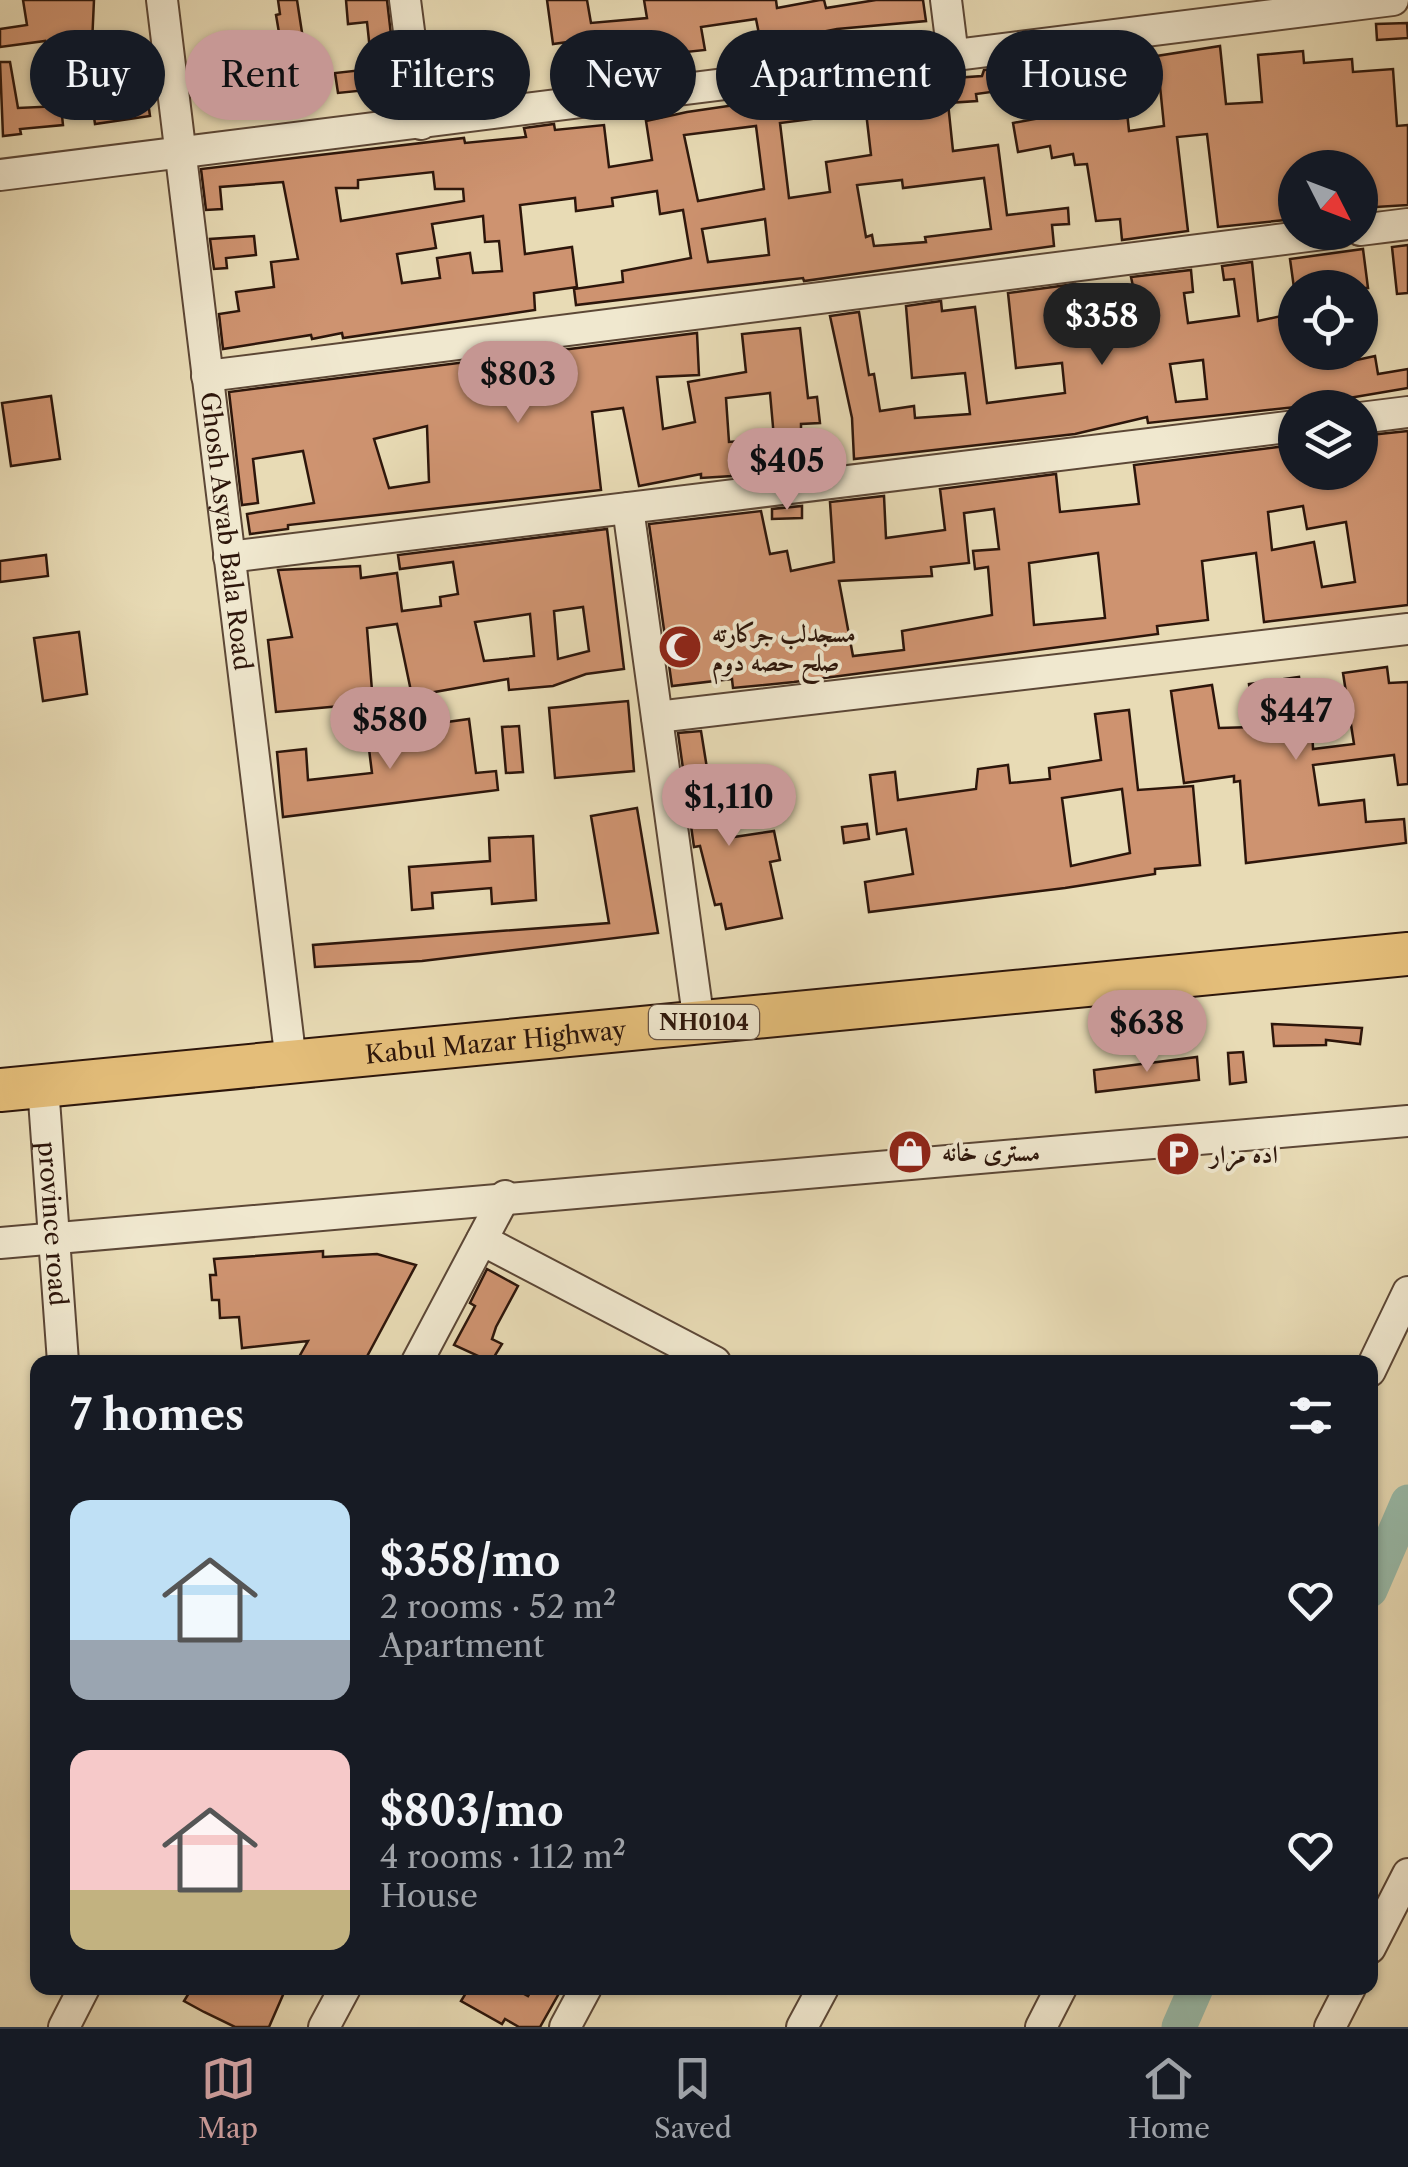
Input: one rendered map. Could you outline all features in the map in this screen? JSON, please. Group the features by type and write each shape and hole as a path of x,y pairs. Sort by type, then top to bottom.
{"highway":[{"name":"Kabul Mazar Highway","path":"0,1090 1408,954"}],"street":[{"name":"Ghosh Asyab Bala Road","path":"162,0 291,1062"},
{"path":"405,0 420,124"},
{"path":"946,0 950,30"},
{"path":"966,54 1393,0"},
{"path":"0,176 716,86"},
{"path":"1378,228 1408,224"},
{"path":"207,376 1278,240"},
{"path":"1378,416 1408,412"},
{"path":"230,557 1278,428"},
{"path":"628,508 699,1022"},
{"path":"657,717 1408,629"},
{"name":"province road","path":"42,1086 62,1355"},
{"path":"0,1243 505,1196 1408,1121"},
{"path":"421,1355 505,1196"},
{"path":"482,1240 692,1355"},
{"path":"1378,1355 1408,1292"},
{"path":"1378,1932 1408,1874"},
{"path":"64,2027 80,1995"},
{"path":"324,2027 341,1995"},
{"path":"565,2027 582,1995"},
{"path":"802,2027 819,1995"},
{"path":"1041,2027 1057,1995"},
{"path":"1330,2027 1346,1995"}],"building":[{"path":"23,0 94,0 93,30 30,30 30,43 0,47 0,29 27,25"},
{"path":"278,0 297,0 302,30 279,30 276,15 280,14"},
{"path":"346,0 387,0 390,30 368,30 367,22 348,24"},
{"path":"547,0 587,0 591,23 647,18 644,0 776,0 777,8 824,0 826,8 876,0 923,0 926,21 832,30 758,30 756,19 701,27 705,50 696,51 696,30 551,30"},
{"path":"1407,23 1408,38 1377,40 1376,24"},
{"path":"1220,46 1226,104 1262,102 1258,55 1303,51 1304,63 1352,59 1353,72 1393,69 1397,126 1408,125 1408,205 1378,207 1378,150 1278,150 1278,221 1218,227 1207,134 1177,137 1188,231 1122,240 1120,219 1096,221 1087,164 1075,165 1073,154 1052,158 1050,146 1018,152 1013,123 1128,120 1129,131 1164,126 1163,55"},
{"path":"0,62 10,62 18,108 30,107 30,120 62,120 63,125 20,129 21,134 3,136"},
{"path":"984,70 986,93 976,94 977,101 966,102 966,77 982,76"},
{"path":"354,71 354,91 338,93 335,73"},
{"path":"716,108 716,120 803,120 780,123 789,198 830,192 826,162 871,155 867,120 950,120 953,151 998,145 1007,215 1068,208 1069,224 1052,225 1054,246 804,281 803,278 576,305 574,289 623,282 622,271 691,258 683,210 660,214 657,191 612,198 613,206 576,211 575,198 520,205 525,254 572,247 577,287 534,293 535,310 343,338 342,333 312,339 311,335 223,349 219,314 239,311 236,292 274,287 271,262 298,259 283,182 220,187 222,209 206,210 201,169 464,138 465,143 526,137 524,128 554,124 555,130 604,125 609,167 652,160 646,121 696,120 696,111","holes":["756,126 764,189 698,201 684,135","433,172 435,189 463,189 464,201 341,221 336,188 358,188 358,180","984,178 991,229 925,237 926,242 874,246 872,235 866,237 857,185 902,180 903,188","483,216 485,242 499,241 502,271 473,273 470,253 437,258 440,278 402,283 397,254 436,248 432,224","765,219 769,255 708,262 702,229"]},
{"path":"254,236 256,255 226,258 227,268 214,269 210,239"},
{"path":"1408,245 1408,293 1397,294 1392,247"},
{"path":"1363,250 1366,270 1292,270 1290,259"},
{"path":"1252,262 1258,321 1278,317 1278,370 1377,370 1378,374 1408,369 1408,388 1378,393 1378,390 1278,390 1278,409 1148,423 1147,417 1075,434 854,459 852,418 830,316 859,312 869,375 874,374 880,411 914,406 915,418 970,414 965,373 912,378 906,306 941,301 942,311 975,307 987,403 1065,393 1062,363 1016,368 1008,293 1075,284 1080,339 1141,323 1131,277 1191,270 1193,292 1184,293 1188,323 1239,316 1234,279 1224,280 1222,266","holes":["1203,360 1207,399 1176,402 1170,364"]},
{"path":"800,328 808,398 817,397 820,423 801,424 801,463 731,469 732,476 701,478 701,474 639,486 623,408 592,412 601,490 288,525 288,529 250,534 247,514 314,503 303,451 253,459 258,503 242,505 229,392 697,333 699,375 657,377 663,429 695,422 688,382 746,372 742,334","holes":["770,393 774,438 729,442 726,398","427,426 429,482 389,488 374,439"]},
{"path":"51,396 60,459 11,466 2,403"},
{"path":"1408,431 1408,605 1264,622 1256,553 1202,561 1208,620 1157,626 1158,634 794,682 733,688 732,679 672,686 649,524 761,511 770,554 787,551 791,571 834,562 830,502 884,496 886,538 945,530 940,489 1056,474 1060,512 1139,504 1134,465 1278,447 1278,490 1378,490 1378,434","holes":["1303,506 1307,529 1346,522 1355,582 1322,587 1314,542 1272,550 1268,512","994,509 999,549 973,551 975,569 988,567 992,615 902,631 904,650 853,656 839,581 932,576 931,567 969,563 964,513","1098,553 1105,618 1034,625 1029,563"]},
{"path":"802,506 802,518 772,519 772,509"},
{"path":"607,529 624,669 586,674 553,686 509,690 508,679 412,696 397,624 367,628 373,703 276,712 268,640 292,637 278,570 360,566 361,578 397,573 402,611 441,606 440,597 458,594 453,562 400,569 398,555","holes":["583,607 589,651 558,659 554,611","530,614 534,656 484,661 475,622"]},
{"path":"46,555 48,576 0,582 0,561"},
{"path":"79,632 87,694 43,701 34,638"},
{"path":"1387,667 1389,683 1408,682 1408,784 1398,785 1394,755 1313,765 1319,805 1364,800 1366,822 1404,819 1406,843 1246,863 1240,781 1234,782 1234,776 1184,783 1171,691 1212,685 1219,728 1254,727 1249,684 1299,677 1305,724 1312,724 1313,749 1354,744 1343,673"},
{"path":"628,701 634,771 555,778 549,708"},
{"path":"1129,710 1138,790 1193,786 1200,865 1155,869 1155,874 1065,888 869,912 865,882 913,874 906,829 877,834 870,775 895,772 898,800 976,789 978,769 1008,765 1010,783 1050,779 1049,768 1101,760 1095,714","holes":["1122,789 1130,853 1071,866 1062,798"]},
{"path":"469,719 476,773 496,771 498,790 283,817 277,752 306,749 308,780 372,773 367,733"},
{"path":"519,726 523,772 506,773 502,727"},
{"path":"701,731 715,818 724,817 727,838 774,831 780,860 770,862 782,918 726,929 721,904 715,905 700,846 694,847 678,733"},
{"path":"637,808 658,933 422,961 315,967 313,945 609,923 591,816"},
{"path":"867,824 869,839 844,843 842,827"},
{"path":"533,836 536,900 492,904 491,888 432,893 433,908 412,910 409,867 490,861 489,838"},
{"path":"1272,1024 1362,1028 1360,1044 1326,1040 1326,1045 1274,1046"},
{"path":"1243,1052 1246,1082 1230,1084 1228,1053"},
{"path":"1197,1057 1199,1080 1096,1092 1094,1070"},
{"path":"323,1251 323,1257 377,1254 416,1265 368,1355 300,1355 308,1341 242,1348 239,1317 220,1318 219,1300 212,1300 210,1275 216,1275 214,1259"},
{"path":"487,1269 518,1286 492,1339 502,1344 495,1355 476,1355 454,1345 475,1306 470,1303"},
{"path":"188,1995 283,1995 269,2027 235,2027 184,2001"},
{"path":"465,1995 558,1995 540,2027 519,2027 505,2019 502,2024 461,2001"}],"waterway":[{"path":"1378,1571 1408,1502"},
{"path":"1179,2027 1193,1995"}],"place":[{"name":"مسجدلب جرکارته صلح حصه دوم","path":"680,647"},
{"name":"مستری خانه","path":"910,1152"},
{"name":"اده مزار","path":"1178,1154"}]}
